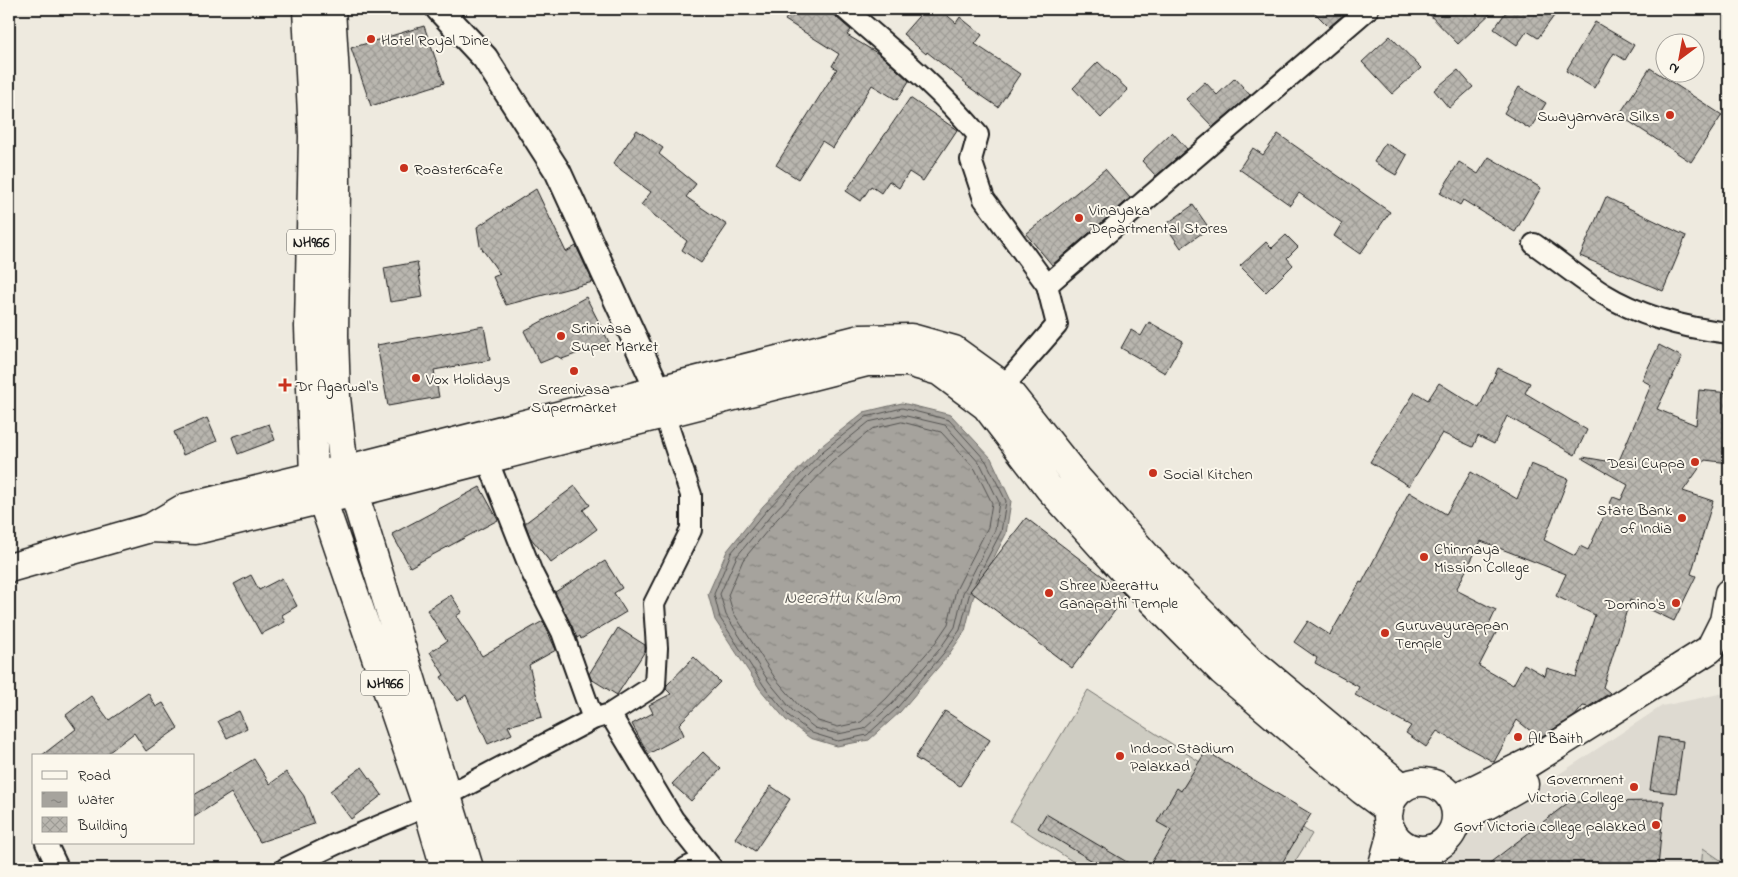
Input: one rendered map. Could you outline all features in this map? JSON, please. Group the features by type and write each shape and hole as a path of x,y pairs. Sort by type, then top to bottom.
{"main road":[{"name":"NH966","path":"306,9 313,136 309,326 318,488 438,801 469,868"},
{"name":"NH966","path":"331,9 336,186 334,334 336,397 349,482 367,540 438,801 445,868"},
{"path":"349,482 661,402 867,362 908,362 939,371 995,396 1049,488 1133,581 1222,671 1362,790 1395,810 1402,843 1428,859 1453,832 1455,809 1443,789 1430,783 1416,783 1395,810 1382,868"},
{"path":"9,568 150,528 196,530 318,488 487,459 661,402"},
{"path":"1455,809 1710,649 1727,623 1729,593"},
{"path":"1455,809 1511,793 1729,652"}],"street":[{"path":"286,868 336,844 438,801 602,717 655,685 657,648 654,604 691,530 691,495 661,402 558,172 485,58 439,9"},
{"path":"845,9 954,106 978,135 972,160 984,199 1047,285 1057,325 995,396"},
{"path":"1047,285 1368,9"},
{"path":"1534,244 1603,294 1643,313 1693,328 1729,333"},
{"path":"487,459 532,573 602,717 673,819 708,864 686,868"},
{"path":"46,844 58,868"}],"shaded area":[{"name":"Government Victoria College","path":"1729,692 1729,868 1417,868 1662,706"}],"green space":[{"name":"Indoor Stadium Palakkad","path":"1088,690 1312,834 1291,868 1083,868 1010,821"},
{"path":"1703,848 1729,866 1729,868 1701,868"}],"water":[{"name":"Neerattu Kulam","path":"902,403 951,415 991,458 1011,501 1006,534 973,598 965,631 947,657 900,712 869,740 837,746 810,738 786,720 760,689 715,620 708,594 727,551 763,506 819,448 864,412"}],"building":[{"path":"793,9 831,9 837,18 851,30 847,35 882,56 909,81 897,100 872,85 833,148 822,141 798,179 776,165 837,69 832,66 839,54 785,20"},
{"path":"925,9 940,9 956,23 960,17 982,35 975,44 1020,74 998,107 966,85 903,34"},
{"path":"1311,9 1350,9 1329,27"},
{"path":"1424,9 1495,9 1458,44"},
{"path":"1508,9 1559,9 1538,38 1527,31 1517,45 1494,29"},
{"path":"1595,22 1634,45 1625,60 1614,53 1594,88 1566,71"},
{"path":"424,26 444,83 371,106 351,48"},
{"path":"1390,36 1421,68 1392,94 1362,62"},
{"path":"1098,62 1128,90 1101,118 1073,88"},
{"name":"Swayamvara Silks","path":"1650,68 1656,72 1656,82 1671,82 1722,115 1691,162 1619,115"},
{"path":"1458,70 1473,87 1449,108 1434,90"},
{"path":"1235,78 1250,95 1213,127 1186,99 1205,82 1217,95"},
{"path":"1519,87 1546,103 1530,129 1504,113"},
{"path":"910,98 957,130 923,181 909,172 899,188 889,181 881,193 871,186 861,201 846,191"},
{"path":"637,130 663,148 659,154 696,184 686,197 727,225 701,263 682,250 687,241 641,205 651,192 613,164"},
{"path":"1172,132 1187,149 1156,176 1142,161"},
{"path":"1278,134 1390,212 1360,254 1334,236 1342,223 1299,193 1290,205 1239,169 1253,148 1263,155"},
{"path":"1385,143 1407,155 1396,175 1374,162"},
{"path":"1489,157 1541,188 1515,232 1463,200 1460,205 1440,193 1459,162 1478,174"},
{"name":"Vinayaka Departmental Stores","path":"1105,169 1130,198 1052,265 1026,234"},
{"path":"536,189 566,252 576,246 593,282 506,305 493,277 500,274 480,246 477,227"},
{"path":"1606,197 1686,236 1663,291 1580,256"},
{"path":"1193,205 1209,228 1181,248 1165,225"},
{"path":"1286,235 1298,247 1287,258 1293,265 1266,292 1240,266 1266,242 1272,248"},
{"path":"417,262 423,297 390,302 384,268"},
{"path":"586,297 609,342 562,359 557,356 540,363 524,331"},
{"path":"1149,322 1183,341 1165,373 1121,348 1131,330 1141,336"},
{"path":"484,326 490,360 434,370 439,397 388,406 377,345"},
{"path":"1659,345 1682,357 1657,409 1696,425 1699,390 1729,393 1729,463 1705,460 1683,491 1713,501 1691,574 1696,576 1674,621 1630,600 1603,687 1610,693 1588,707 1583,706 1575,716 1539,738 1517,720 1494,762 1437,731 1426,747 1406,733 1411,726 1355,695 1359,687 1315,663 1317,658 1294,642 1308,621 1330,635 1360,582 1362,583 1409,492 1446,514 1471,472 1517,499 1531,464 1568,479 1544,540 1575,556 1580,546 1588,550 1613,497 1621,500 1628,485 1583,459 1583,457 1618,463 1651,385 1642,380","holes":["1481,541 1566,574 1556,596 1595,615 1576,677 1547,668 1545,676 1524,664 1513,685 1479,666 1497,631 1488,627 1496,610 1456,590"]},
{"path":"1498,368 1530,383 1525,393 1587,430 1575,455 1507,416 1494,444 1478,436 1473,447 1442,433 1409,486 1370,462 1415,392 1428,400 1439,383 1479,408"},
{"path":"207,418 217,441 183,455 174,432"},
{"path":"269,424 275,440 238,454 232,437"},
{"path":"575,486 590,505 583,510 597,529 551,563 530,537 525,523"},
{"path":"480,487 498,520 410,567 392,534"},
{"name":"Shree Neerattu Ganapathi Temple","path":"1026,518 1126,596 1072,668 970,591"},
{"path":"605,561 622,588 614,593 626,612 581,639 580,636 577,638 555,592"},
{"path":"251,575 259,590 282,578 297,606 282,615 285,622 261,634 234,584"},
{"path":"451,595 462,612 456,616 482,656 543,621 556,650 529,665 542,717 508,726 512,734 488,744 466,695 458,701 441,677 444,675 430,652 447,641 427,610"},
{"path":"618,628 645,645 645,651 617,695 591,679 589,674"},
{"path":"694,657 720,682 679,724 684,735 648,754 632,724 653,713 649,705 671,694 666,689 667,685"},
{"path":"148,693 156,707 163,703 178,728 146,751 134,733 107,754 44,754 76,729 66,715 91,696 109,720"},
{"path":"239,711 247,728 227,738 218,721"},
{"path":"945,711 990,740 960,786 915,758"},
{"path":"1658,737 1683,741 1676,793 1650,790"},
{"path":"1206,751 1311,814 1279,868 1148,868 1171,830 1157,822 1177,788 1181,791"},
{"path":"703,752 721,769 691,801 672,784"},
{"path":"254,759 270,784 286,772 304,796 314,824 260,842 231,793 195,816 195,794"},
{"path":"362,767 382,795 351,819 330,791"},
{"path":"771,786 790,799 755,851 735,838"},
{"path":"1664,801 1658,868 1483,868 1569,802"},
{"path":"1046,814 1137,868 1104,868 1038,828"}],"place":[{"name":"Hotel Royal Dine","path":"371,39"},
{"name":"Swayamvara Silks","path":"1670,115"},
{"name":"Roaster6cafe","path":"404,168"},
{"name":"Vinayaka Departmental Stores","path":"1079,218"},
{"name":"Srinivasa Super Market","path":"561,336"},
{"name":"Sreenivasa Supermarket","path":"574,371"},
{"name":"Vox Holidays","path":"416,378"},
{"name":"Dr Agarwal's","path":"285,385"},
{"name":"Desi Cuppa","path":"1695,462"},
{"name":"Social Kitchen","path":"1153,473"},
{"name":"State Bank of India","path":"1682,518"},
{"name":"Chinmaya Mission College","path":"1424,557"},
{"name":"Shree Neerattu Ganapathi Temple","path":"1049,593"},
{"name":"Domino's","path":"1676,603"},
{"name":"Guruvayurappan Temple","path":"1385,633"},
{"name":"AL Baith","path":"1518,737"},
{"name":"Indoor Stadium Palakkad","path":"1120,756"},
{"name":"Government Victoria College","path":"1634,787"},
{"name":"Govt Victoria college palakkad","path":"1656,825"}]}
